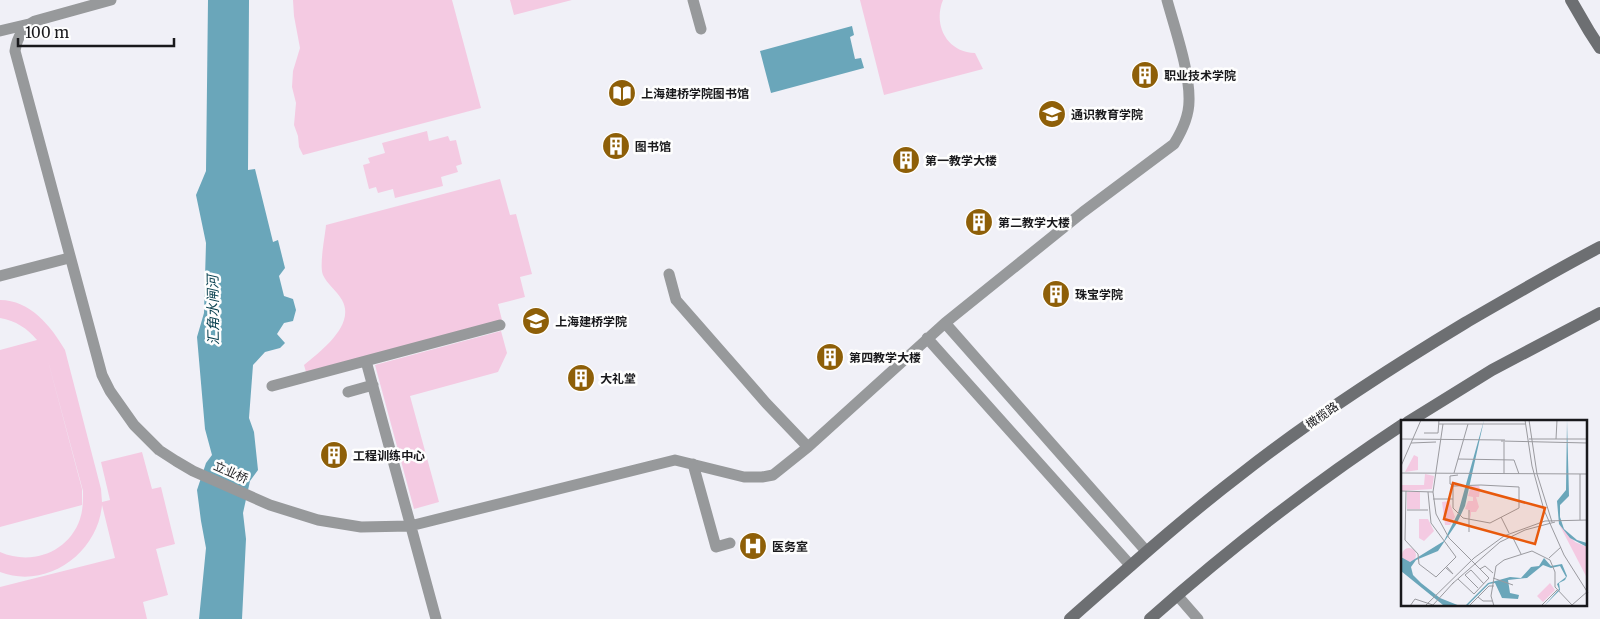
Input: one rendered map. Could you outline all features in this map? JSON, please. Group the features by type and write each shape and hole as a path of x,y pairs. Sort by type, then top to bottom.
{"main road":[{"path":"1570,0 1600,48"},
{"name":"橄榄路","path":"1070,619 1146,552 1240,475 1325,413 1396,365 1526,287 1600,247"},
{"path":"1411,420 1492,370 1600,312"},
{"path":"1150,619 1177,595 1286,508 1401,426"}],"street":[{"path":"0,31 111,0"},
{"path":"693,0 701,29"},
{"name":"立业桥","path":"29,24 18,37 15,51 102,375 110,392 134,425 159,450 193,471 258,500 318,520 361,527 410,526 675,460 744,477 762,478 773,475 808,447 945,323 1083,212 1174,144 1182,133 1189,102 1184,65 1167,0"},
{"path":"0,276 70,258"},
{"path":"669,274 676,300 766,403 808,447"},
{"path":"945,323 1146,552"},
{"path":"272,386 500,325"},
{"path":"927,338 1131,566"},
{"path":"366,360 436,619"},
{"path":"348,392 373,385"},
{"path":"982,400 998,385"},
{"path":"693,464 716,547 730,543"},
{"path":"1177,595 1198,619"}],"shaded area":[{"path":"293,0 452,0 481,108 303,155 299,147 294,125 296,103 292,87 293,71 300,48"},
{"path":"510,0 572,0 514,15"},
{"path":"860,0 943,0 940,18 944,35 956,48 975,53 983,69 884,95"},
{"path":"427,131 429,141 448,136 450,141 456,140 462,164 456,166 458,172 441,177 443,186 395,198 393,189 378,193 376,187 369,189 363,165 370,163 368,158 385,153 382,143"},
{"path":"500,179 510,215 516,214 532,274 520,277 525,297 498,304 502,320 306,372 304,365 335,337 344,319 345,309 342,300 323,275 322,270 326,225"},
{"path":"0,300 21,304 30,309 53,332 65,350 101,489 102,502 110,500 101,462 142,452 152,489 161,487 175,544 156,549 168,595 143,602 147,619 0,619 0,587 115,558 102,505 98,522 91,538 80,552 67,563 52,571 35,576 18,576 0,572 0,552 12,556 36,556 58,548 67,540 75,530 80,519 82,509 83,491 47,357 82,489 82,505 0,527 0,350 37,340 21,326 0,318"},
{"path":"501,331 507,353 498,372 410,396 439,502 414,509 375,365"}],"water":[{"name":"汇角水闸河","path":"208,0 249,0 248,170 255,169 273,242 278,240 285,268 279,276 284,296 293,299 296,310 293,321 284,323 277,334 285,343 280,348 265,352 253,365 249,418 254,432 258,470 250,481 243,513 246,539 242,619 199,619 206,548 197,490 206,463 212,455 205,429 197,337 204,313 206,243 196,195 206,171"},
{"path":"852,26 854,35 850,37 855,59 861,58 864,68 771,93 760,51"}],"place":[{"name":"职业技术学院","path":"1145,75"},
{"name":"上海建桥学院图书馆","path":"622,93"},
{"name":"通识教育学院","path":"1052,114"},
{"name":"图书馆","path":"616,146"},
{"name":"第一教学大楼","path":"906,160"},
{"name":"第二教学大楼","path":"979,222"},
{"name":"珠宝学院","path":"1056,294"},
{"name":"上海建桥学院","path":"536,321"},
{"name":"第四教学大楼","path":"830,357"},
{"name":"大礼堂","path":"581,378"},
{"name":"工程训练中心","path":"334,455"},
{"name":"医务室","path":"753,546"}]}
